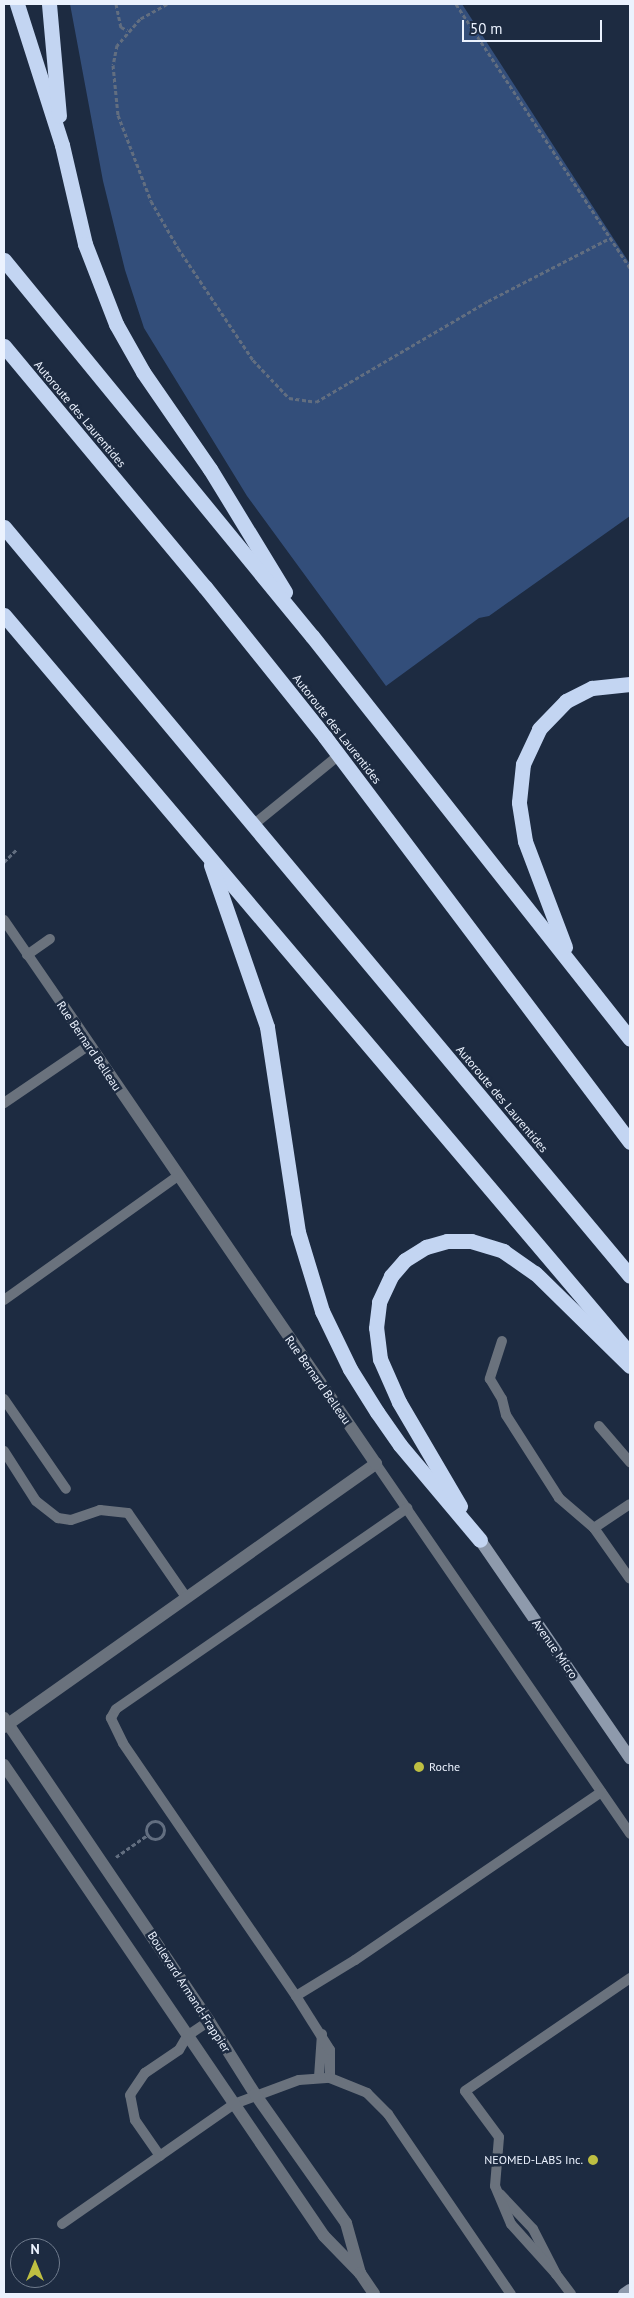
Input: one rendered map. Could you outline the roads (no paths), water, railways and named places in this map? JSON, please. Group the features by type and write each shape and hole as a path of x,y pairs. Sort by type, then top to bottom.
{"highway":[{"path":"17,4 62,145 85,244 125,340 161,399 210,469 312,636"},
{"path":"49,4 62,145"},
{"path":"4,260 312,636 572,962 630,1039"},
{"name":"Autoroute des Laurentides","path":"4,346 205,587 339,755 630,1142"},
{"name":"Autoroute des Laurentides","path":"4,527 630,1276"},
{"path":"4,615 630,1354"},
{"path":"572,962 527,849 520,810 521,774 533,739 556,708 592,688 630,684"},
{"path":"208,855 267,1027 278,1083 297,1224 308,1272 322,1311 350,1369 381,1418 480,1540"},
{"path":"480,1540 399,1402 382,1366 376,1336 377,1312 383,1289 394,1270 419,1250 447,1241 471,1241 503,1251 535,1273 630,1366"}],"street":[{"name":"Rue Bernard Belleau","path":"63,1006 88,1046 376,1464"},
{"path":"5,1723 376,1464"},
{"name":"Avenue Micro","path":"480,1540 628,1751"},
{"name":"Boulevard Armand-Frappier","path":"5,1723 209,2021 255,2094 346,2223 360,2272"},
{"name":"Boulevard Armand-Frappier","path":"4,1764 324,2236 360,2272 374,2294"},
{"path":"624,2294 630,2290"}],"lane":[{"path":"253,825 339,755"},
{"name":"Rue Bernard Belleau","path":"4,920 63,1006"},
{"path":"27,955 50,939"},
{"path":"4,1102 88,1046"},
{"path":"4,1300 178,1176"},
{"path":"502,1341 490,1379 502,1399 506,1415 559,1498 594,1528 630,1579"},
{"path":"4,1399 66,1489"},
{"path":"599,1426 630,1462"},
{"path":"4,1450 36,1501 58,1518 71,1520 100,1510 128,1513 186,1597"},
{"path":"376,1464 630,1834"},
{"path":"594,1528 630,1504"},
{"path":"330,2078 330,2050 322,2033 123,1743 110,1718 116,1709 406,1508"},
{"path":"296,1996 355,1960 601,1792"},
{"path":"571,2294 556,2274 519,2236 495,2183 499,2137 465,2091 630,1978"},
{"path":"160,2156 135,2120 130,2095 145,2073 179,2050 188,2036 209,2021"},
{"path":"318,2077 322,2033"},
{"path":"62,2224 234,2104 255,2094 318,2077 330,2078 362,2090 388,2114 511,2294"},
{"path":"498,2192 533,2229 556,2274"}],"place":[{"name":"Roche","path":"419,1767"},
{"name":"NEOMED-LABS Inc.","path":"593,2160"}]}
